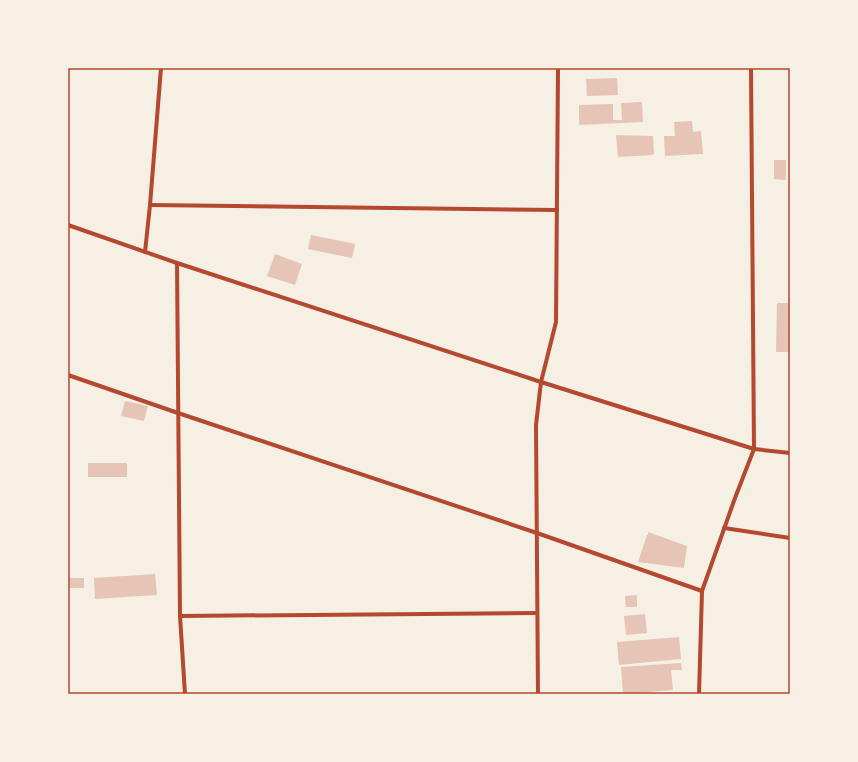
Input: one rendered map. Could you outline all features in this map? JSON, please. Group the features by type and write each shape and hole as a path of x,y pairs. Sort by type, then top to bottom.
{"street":[{"path":"145,252 161,68"},
{"path":"538,694 536,425 541,382 556,322 558,68"},
{"path":"699,694 702,591 754,449 751,68"},
{"path":"150,204 556,210"},
{"path":"68,225 177,263 541,382 754,449 790,453"},
{"path":"177,263 180,616 185,694"},
{"path":"68,375 537,533 702,591"},
{"path":"724,528 790,538"},
{"path":"180,616 538,613"}],"building":[{"path":"617,78 618,95 587,96 586,79"},
{"path":"642,102 643,122 579,125 579,105 613,104 613,120 622,120 621,103"},
{"path":"692,121 693,132 701,131 703,154 665,156 664,136 675,136 674,122"},
{"path":"616,135 653,136 654,154 618,157"},
{"path":"774,160 786,160 786,180 774,179"},
{"path":"311,235 355,244 352,258 308,249"},
{"path":"275,254 302,264 295,285 267,276"},
{"path":"777,303 790,303 790,352 776,352"},
{"path":"125,401 148,406 144,421 121,416"},
{"path":"88,463 127,463 127,477 88,477"},
{"path":"648,532 687,546 684,568 638,562"},
{"path":"155,574 157,595 95,599 94,578"},
{"path":"68,578 84,578 84,588 68,588"},
{"path":"637,595 637,607 626,607 625,596"},
{"path":"645,614 647,633 626,635 624,616"},
{"path":"679,637 681,659 619,665 617,642"},
{"path":"681,663 682,670 671,670 673,690 623,694 621,667"}]}
